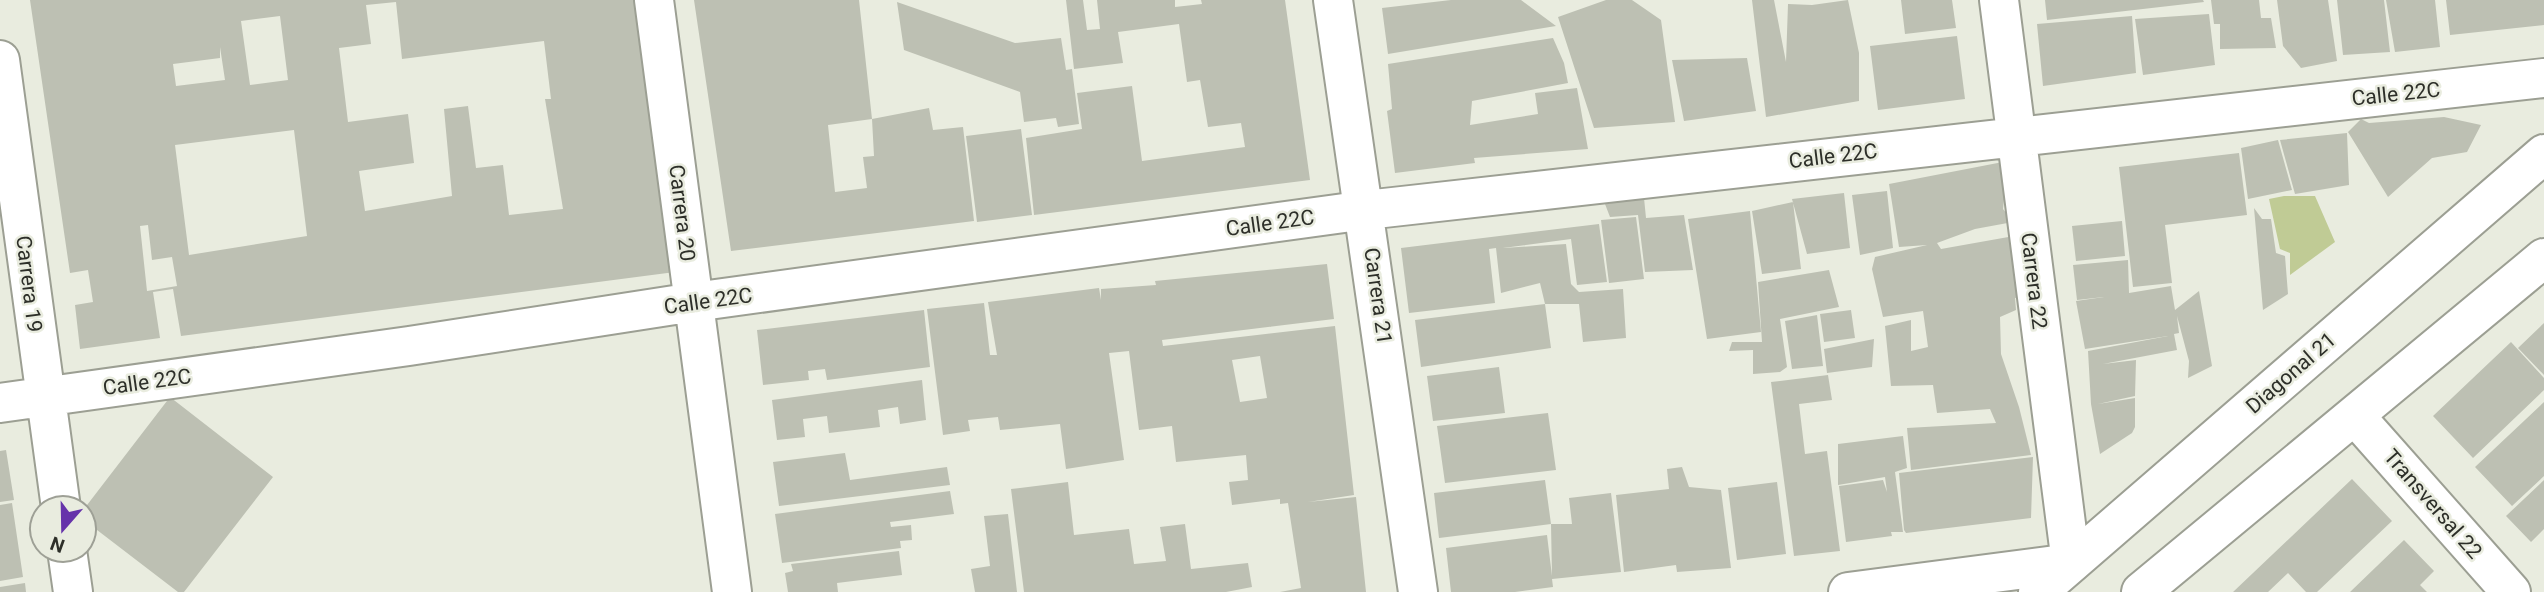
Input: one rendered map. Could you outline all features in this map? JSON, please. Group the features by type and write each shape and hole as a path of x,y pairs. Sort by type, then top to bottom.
{"main road":[{"name":"Carrera 20","path":"654,0 732,592"},
{"name":"Carrera 21","path":"1333,0 1366,210 1418,592"},
{"name":"Carrera 22","path":"1999,0 2071,563"},
{"name":"Carrera 19","path":"0,61 43,396 59,494"},
{"name":"Calle 22C","path":"0,403 409,346 694,302 1366,210 2544,78"},
{"name":"Diagonal 21","path":"2038,592 2544,154"},
{"path":"2141,592 2544,258"},
{"name":"Transversal 22","path":"2355,416 2511,592"},
{"path":"1849,592 2071,563"},
{"path":"69,564 73,592"}],"green space":[{"path":"2315,196 2335,242 2290,275 2290,253 2280,249 2269,199"}],"building":[{"path":"30,0 638,0 675,272 181,336 173,289 153,292 160,338 80,349 75,305 93,302 88,270 70,273","holes":["396,2 402,59 544,41 551,99 545,99 563,209 509,215 503,165 476,168 468,106 444,109 452,196 365,211 359,171 414,163 408,114 348,122 339,48 371,44 366,5","280,16 288,80 250,85 241,21","220,47 225,80 176,86 173,64 220,58","294,130 307,236 189,255 175,145","148,225 152,260 172,257 177,286 147,291 140,226"]},
{"path":"694,0 859,0 872,119 929,108 933,130 963,127 974,221 731,251","holes":["872,119 874,156 863,157 867,188 835,192 828,125"]},
{"path":"1066,0 1083,0 1087,30 1100,29 1097,0 1175,0 1175,7 1202,4 1201,0 1285,0 1310,180 1034,215 1026,138 1082,129 1077,93 1132,86 1142,161 1245,147 1241,123 1208,127 1200,80 1187,82 1179,24 1118,32 1123,63 1074,69"},
{"path":"1451,0 1521,0 1556,26 1388,54 1382,8"},
{"path":"1606,0 1632,0 1661,20 1675,122 1594,128 1558,17"},
{"path":"1752,0 1774,0 1786,62 1788,4 1812,5 1848,0 1859,53 1859,101 1766,117"},
{"path":"1901,0 1952,0 1956,28 1905,34"},
{"path":"2045,0 2203,0 2204,2 2047,20"},
{"path":"2211,0 2259,0 2261,18 2271,18 2276,48 2220,49 2220,24 2214,24"},
{"path":"2277,0 2328,0 2337,61 2301,68 2283,46"},
{"path":"2337,0 2384,0 2390,52 2343,55"},
{"path":"2386,0 2435,0 2440,47 2395,52"},
{"path":"2446,0 2544,0 2544,25 2450,35"},
{"path":"897,2 1015,43 1061,38 1066,70 1072,69 1079,124 1058,127 1056,118 1024,122 1020,92 904,50"},
{"path":"2209,14 2215,65 2143,75 2135,19"},
{"path":"2132,16 2136,73 2043,86 2037,24"},
{"path":"1957,36 1965,99 1878,110 1870,46"},
{"path":"1553,38 1564,63 1568,83 1472,101 1470,125 1538,114 1535,93 1577,88 1588,149 1474,158 1475,163 1395,173 1387,111 1392,109 1388,64"},
{"path":"1747,58 1756,111 1684,121 1672,60"},
{"path":"2444,117 2481,125 2467,152 2432,158 2388,197 2348,132 2361,119 2369,123"},
{"path":"1021,129 1032,215 977,222 966,136"},
{"path":"2347,133 2349,185 2295,194 2280,140"},
{"path":"2278,140 2292,190 2248,199 2241,148"},
{"path":"2239,153 2247,215 2165,225 2172,283 2133,287 2119,167"},
{"path":"2008,161 2003,209 2013,222 1975,229 1937,243 1941,249 2014,236 2025,296 2015,298 2016,310 2000,317 2001,354 2019,407 2031,455 1911,470 1907,428 1996,423 1990,409 1937,413 1933,385 1891,386 1885,326 1911,320 1911,351 1928,347 1923,311 1883,317 1872,269 1875,257 1927,245 1899,247 1889,184"},
{"path":"1887,191 1893,248 1860,255 1852,195"},
{"path":"1844,193 1850,248 1807,254 1792,199"},
{"path":"1644,198 1646,218 1684,215 1693,270 1645,272 1638,215 1610,217 1605,204"},
{"path":"1793,202 1801,269 1762,274 1752,211"},
{"path":"2254,208 2262,219 2271,219 2276,253 2285,256 2288,294 2263,310"},
{"path":"1750,211 1761,332 1707,339 1688,219"},
{"path":"1636,217 1644,279 1609,283 1601,220"},
{"path":"2122,221 2125,256 2076,261 2072,226"},
{"path":"1599,224 1607,282 1577,285 1571,239 1503,248 1566,244 1571,284 1579,292 1623,289 1626,338 1583,342 1579,304 1545,304 1540,283 1501,293 1496,248 1489,249 1495,303 1409,313 1401,248"},
{"path":"2128,260 2129,293 2171,286 2175,310 2199,291 2212,366 2188,378 2189,361 2177,316 2179,333 2174,334 2177,350 2103,364 2136,360 2135,396 2098,404 2135,398 2135,427 2132,433 2100,454 2091,404 2088,351 2168,336 2085,349 2076,301 2104,297 2077,300 2073,265"},
{"path":"1327,264 1334,319 1162,340 1163,346 1335,326 1354,495 1308,502 1356,497 1366,592 1280,592 1301,588 1288,503 1280,504 1280,499 1232,505 1229,482 1248,480 1246,455 1176,462 1172,426 1139,430 1129,351 1109,353 1124,460 1066,469 1060,424 1000,430 998,417 968,420 970,431 943,435 927,309 984,303 990,355 997,355 988,302 1099,288 1101,300 1101,289 1156,285 1155,281","holes":["1260,356 1267,398 1240,402 1232,360"]},
{"path":"1829,270 1839,307 1780,319 1787,367 1780,372 1753,374 1753,350 1729,351 1732,342 1762,342 1758,282"},
{"path":"1545,304 1551,348 1421,367 1415,320"},
{"path":"924,310 930,367 827,380 825,369 808,371 809,380 763,385 757,330"},
{"path":"1851,310 1855,338 1824,342 1820,314"},
{"path":"1817,315 1823,366 1792,369 1785,321"},
{"path":"2544,323 2544,375 2518,348"},
{"path":"1874,339 1872,367 1827,373 1824,349"},
{"path":"2511,342 2544,378 2544,390 2473,458 2433,416"},
{"path":"1499,367 1505,413 1433,421 1427,376"},
{"path":"1828,375 1832,400 1799,404 1805,454 1827,451 1840,551 1794,556 1771,382"},
{"path":"922,380 926,420 900,424 898,407 878,410 880,427 829,433 827,416 803,419 805,437 777,440 772,400"},
{"path":"170,397 273,477 184,592 178,592 98,531 98,494 96,494"},
{"path":"2544,402 2544,476 2512,506 2475,467"},
{"path":"1548,413 1556,470 1445,483 1437,426"},
{"path":"1903,436 1907,468 1895,472 1903,532 1846,542 1839,486 1883,480 1887,492 1885,477 1838,485 1838,444"},
{"path":"6,450 14,500 0,502 0,451"},
{"path":"845,453 850,480 947,467 950,485 779,506 773,462"},
{"path":"2033,457 2031,518 1906,533 1904,530 1899,473"},
{"path":"1682,467 1689,487 1721,490 1731,568 1677,572 1676,565 1624,572 1616,495 1669,489 1667,469"},
{"path":"2352,479 2392,521 2317,592 2306,592 2288,573 2268,592 2233,592"},
{"path":"1545,480 1551,524 1439,538 1434,493"},
{"path":"2544,480 2544,529 2531,542 2506,516"},
{"path":"1068,482 1074,535 1129,529 1134,564 1166,561 1160,527 1185,524 1191,569 1248,563 1252,587 1226,592 1024,592 1011,489"},
{"path":"1777,482 1786,554 1737,560 1728,488"},
{"path":"950,491 954,514 890,522 891,527 911,525 912,540 900,541 901,548 782,563 775,514"},
{"path":"1611,493 1621,572 1552,579 1553,587 1515,592 1451,592 1446,548 1547,535 1552,576 1551,524 1572,524 1569,498"},
{"path":"12,503 23,577 0,581 0,505"},
{"path":"1008,514 1017,592 975,592 971,569 990,566 984,516"},
{"path":"2404,540 2434,571 2420,585 2427,592 2350,592"},
{"path":"899,551 902,575 837,583 838,592 788,592 785,573 793,571 791,564"},
{"path":"25,583 26,592 0,592 0,587"}]}
